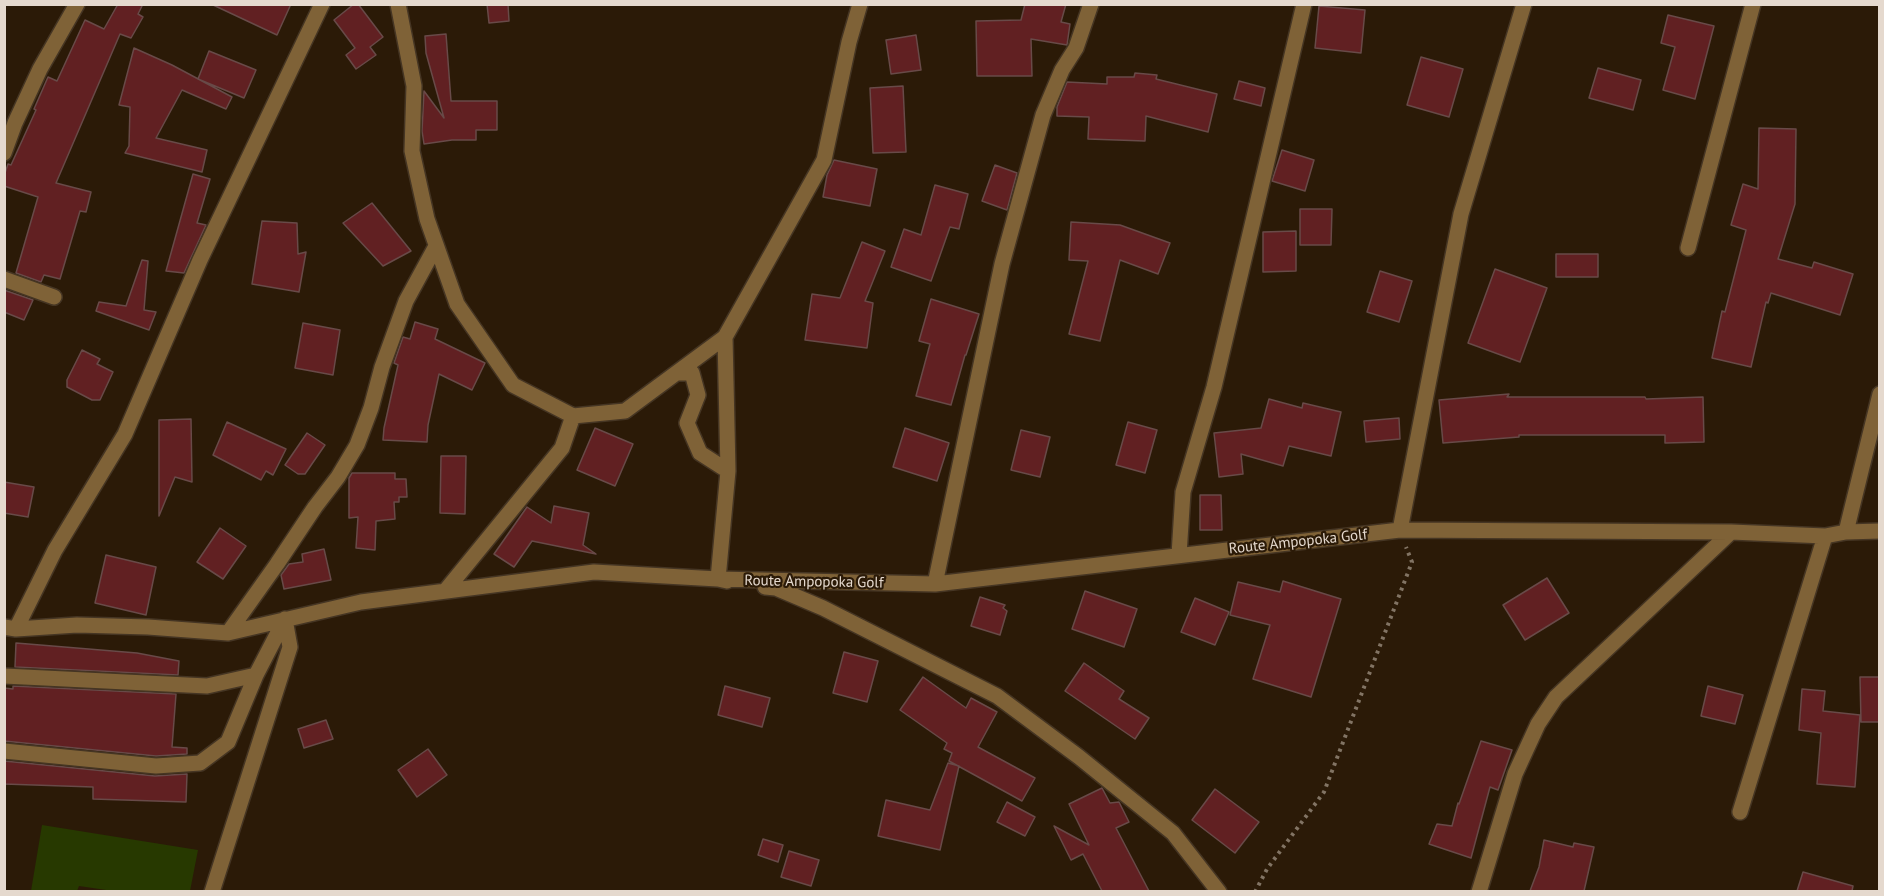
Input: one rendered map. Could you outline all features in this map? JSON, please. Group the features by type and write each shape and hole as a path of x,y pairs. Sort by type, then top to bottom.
{"street":[{"path":"4,153 40,69 77,4"},
{"path":"10,628 125,434 200,260 322,4"},
{"path":"398,4 414,86 412,151 427,219 457,304 513,385 573,416 625,411 725,337 824,160 849,42 860,4"},
{"path":"935,584 1002,264 1043,115 1062,70 1076,48 1092,4"},
{"path":"1179,555 1183,492 1214,387 1304,4"},
{"path":"1400,530 1461,214 1524,4"},
{"path":"1688,248 1753,4"},
{"path":"228,633 338,477 357,445 406,301 436,246"},
{"path":"4,279 54,297"},
{"path":"10,628 77,625 228,633 361,602 594,572 718,579 728,471 725,337"},
{"path":"678,373 692,373 698,395 687,423 700,453 728,471"},
{"path":"1846,532 1880,394"},
{"path":"446,590 562,448 573,416"},
{"name":"Route Ampopoka Golf","path":"718,579 935,584 1400,530 1731,532 1825,536 1846,532 1880,531"},
{"path":"1479,891 1515,774 1538,724 1556,697 1731,532"},
{"path":"1740,812 1825,536"},
{"name":"Route Ampopoka Golf","path":"718,579 776,588 823,608 997,696 1079,757 1173,833 1219,891"},
{"path":"4,751 156,766 200,763 228,742 255,675 285,619"},
{"path":"212,891 290,647 285,619"},
{"path":"4,676 207,686 255,675"}],"path":[{"path":"1256,891 1267,869 1324,792 1412,562 1400,530"}],"green space":[{"path":"42,825 198,850 190,891 113,891 79,886 77,891 31,891"}],"building":[{"path":"118,4 143,4 138,14 143,17 131,38 120,34 56,183 91,192 86,212 80,211 60,279 44,275 41,282 16,273 38,197 4,186 4,176 36,110 34,109 48,77 57,81 85,20 104,29"},
{"path":"211,4 291,4 277,35"},
{"path":"354,4 358,4 383,37 370,47 376,55 356,69 346,55 355,48 334,20"},
{"path":"487,4 508,4 509,21 489,23"},
{"path":"1025,4 1066,4 1061,22 1070,24 1067,45 1031,39 1032,76 977,76 976,21 1021,20"},
{"path":"1319,6 1365,10 1361,53 1315,48"},
{"path":"1668,15 1714,26 1695,99 1663,90 1675,47 1661,43"},
{"path":"446,34 451,101 497,101 497,130 476,130 476,140 452,140 424,144 422,131 424,91 444,118 426,53 425,36"},
{"path":"916,35 921,70 891,74 886,40"},
{"path":"134,48 232,97 226,109 182,90 156,138 207,150 202,172 125,153 129,146 130,107 119,105"},
{"path":"209,51 256,70 244,98 198,79"},
{"path":"1421,57 1463,69 1449,117 1407,105"},
{"path":"1598,68 1641,80 1633,110 1589,98"},
{"path":"1135,73 1157,75 1156,79 1217,94 1208,132 1146,116 1145,141 1088,139 1089,117 1057,116 1057,107 1067,82 1107,84 1107,77 1134,77"},
{"path":"1239,81 1265,88 1261,106 1234,99"},
{"path":"903,86 906,152 873,153 870,88"},
{"path":"1759,128 1796,129 1795,204 1778,259 1812,268 1814,262 1853,274 1840,315 1771,293 1768,303 1766,302 1751,367 1712,358 1722,311 1725,312 1746,230 1731,225 1743,184 1758,189"},
{"path":"1282,150 1314,160 1305,191 1272,181"},
{"path":"834,160 877,169 870,206 823,197 827,175"},
{"path":"995,165 1017,173 1007,210 982,201"},
{"path":"193,174 210,179 197,223 206,225 184,273 166,271"},
{"path":"935,185 968,194 959,229 950,227 931,281 891,267 904,229 921,235"},
{"path":"372,203 411,251 383,266 343,223"},
{"path":"1300,209 1332,209 1331,245 1300,245"},
{"path":"262,221 297,223 298,254 306,252 299,292 252,284"},
{"path":"1071,222 1120,225 1170,243 1158,274 1120,260 1100,341 1069,334 1088,261 1069,260"},
{"path":"1296,231 1296,271 1263,272 1263,232"},
{"path":"862,242 885,251 865,301 873,303 867,348 805,340 812,294 840,298"},
{"path":"1556,254 1598,254 1598,277 1556,277"},
{"path":"142,260 148,261 144,310 156,312 149,330 96,311 99,302 126,306"},
{"path":"1495,269 1547,288 1520,362 1468,343"},
{"path":"1380,271 1412,281 1399,322 1367,312"},
{"path":"4,290 33,300 24,320 4,312"},
{"path":"931,299 979,314 951,405 916,396 930,344 919,341"},
{"path":"415,322 438,329 435,339 485,363 472,390 439,374 428,425 427,442 383,440 398,365 394,363 403,337 410,339"},
{"path":"303,323 340,330 333,375 295,368"},
{"path":"82,350 100,359 97,364 113,372 100,400 92,400 67,387 67,380"},
{"path":"1509,394 1507,397 1645,397 1646,399 1703,397 1704,442 1665,443 1665,435 1519,435 1519,437 1443,443 1439,400"},
{"path":"1269,399 1302,408 1303,403 1341,412 1331,456 1289,446 1283,466 1241,454 1243,474 1219,477 1214,433 1261,428"},
{"path":"1399,418 1400,439 1366,442 1364,421"},
{"path":"191,419 192,482 175,477 159,516 159,420"},
{"path":"227,422 286,449 273,475 266,471 261,480 213,455"},
{"path":"1128,422 1157,430 1145,473 1116,465"},
{"path":"595,428 633,444 615,486 577,470"},
{"path":"905,428 949,443 937,481 893,467"},
{"path":"1021,430 1050,437 1040,477 1011,470"},
{"path":"307,433 325,445 305,474 298,474 285,465"},
{"path":"441,456 466,456 465,514 440,513"},
{"path":"352,473 395,473 395,479 406,479 407,497 399,497 399,502 394,502 395,519 376,521 375,550 356,548 358,517 349,518 349,478"},
{"path":"4,482 34,487 28,517 4,513"},
{"path":"1200,495 1221,495 1222,530 1200,530"},
{"path":"554,506 589,513 583,545 596,554 532,541 514,567 494,554 527,507 551,523"},
{"path":"220,528 246,546 223,579 197,562"},
{"path":"324,549 331,580 284,589 281,575 289,564 303,562 302,554"},
{"path":"106,555 156,567 146,615 95,603"},
{"path":"1547,578 1569,613 1525,640 1503,605"},
{"path":"1283,581 1341,599 1311,697 1253,679 1270,625 1230,615 1238,582 1280,592"},
{"path":"1085,591 1137,609 1124,647 1072,629"},
{"path":"980,597 1005,605 1003,608 1007,611 1000,635 971,626"},
{"path":"1195,598 1229,612 1215,645 1181,632"},
{"path":"16,643 137,653 179,661 178,675 15,667"},
{"path":"844,652 878,661 867,702 833,693"},
{"path":"1084,663 1124,691 1119,699 1149,718 1135,739 1065,691"},
{"path":"923,677 966,708 971,698 997,712 978,747 1035,778 1022,801 949,761 952,753 944,749 947,743 900,710"},
{"path":"1860,677 1880,677 1880,722 1861,722"},
{"path":"13,686 176,694 172,747 187,748 187,754 156,756 4,741 4,688 13,689"},
{"path":"725,686 770,698 762,727 718,715"},
{"path":"1708,686 1743,695 1735,724 1701,716"},
{"path":"1802,689 1825,691 1823,711 1860,715 1855,787 1817,784 1821,733 1799,730"},
{"path":"326,720 333,739 304,748 298,729"},
{"path":"1481,741 1512,750 1498,790 1490,787 1471,858 1429,844 1437,824 1452,826"},
{"path":"428,749 447,775 417,797 398,770"},
{"path":"4,761 155,776 187,774 186,802 93,799 93,787 4,784"},
{"path":"948,763 959,766 940,850 878,836 886,800 930,810"},
{"path":"1102,788 1110,803 1119,802 1129,822 1116,828 1149,891 1102,891 1083,854 1071,860 1054,826 1089,845 1069,804"},
{"path":"1215,789 1259,822 1235,853 1192,820"},
{"path":"1007,802 1035,817 1025,836 997,822"},
{"path":"763,839 783,845 778,862 758,855"},
{"path":"1544,840 1573,847 1574,843 1594,847 1584,891 1530,891 1539,867"},
{"path":"789,851 819,860 811,886 781,877"},
{"path":"1803,872 1853,886 1852,891 1797,891"}]}
